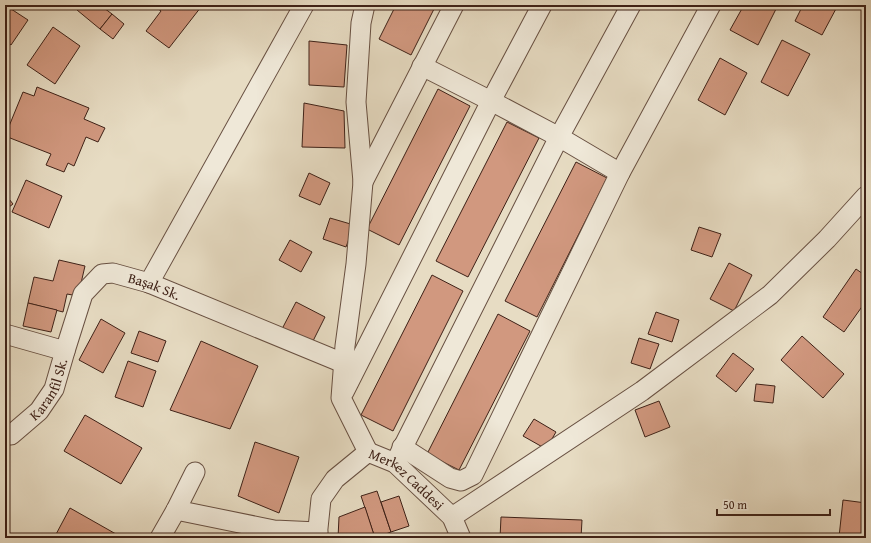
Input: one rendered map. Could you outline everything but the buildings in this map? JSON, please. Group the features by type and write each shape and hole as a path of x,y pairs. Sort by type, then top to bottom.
{"street":[{"path":"149,283 304,5"},
{"path":"368,452 341,398 344,346 356,264 363,182 356,102 363,14 370,5"},
{"path":"363,182 454,5"},
{"path":"341,398 491,101 542,5"},
{"path":"631,5 559,138 399,455 450,478 461,481 473,475 620,173 711,5"},
{"path":"422,66 491,101 620,173"},
{"path":"452,517 642,392 770,295 827,239 866,196"},
{"name":"Başak Sk.","path":"66,351 82,294 102,274 112,273 149,283 343,363"},
{"path":"5,334 66,351"},
{"name":"Karanfil Sk.","path":"5,435 10,434 39,411 54,389 66,351"},
{"name":"Merkez Caddesi","path":"318,535 321,499 335,479 368,452 399,455 452,517 461,538"},
{"path":"160,538 195,472"},
{"path":"176,510 274,530 318,535"}]}
